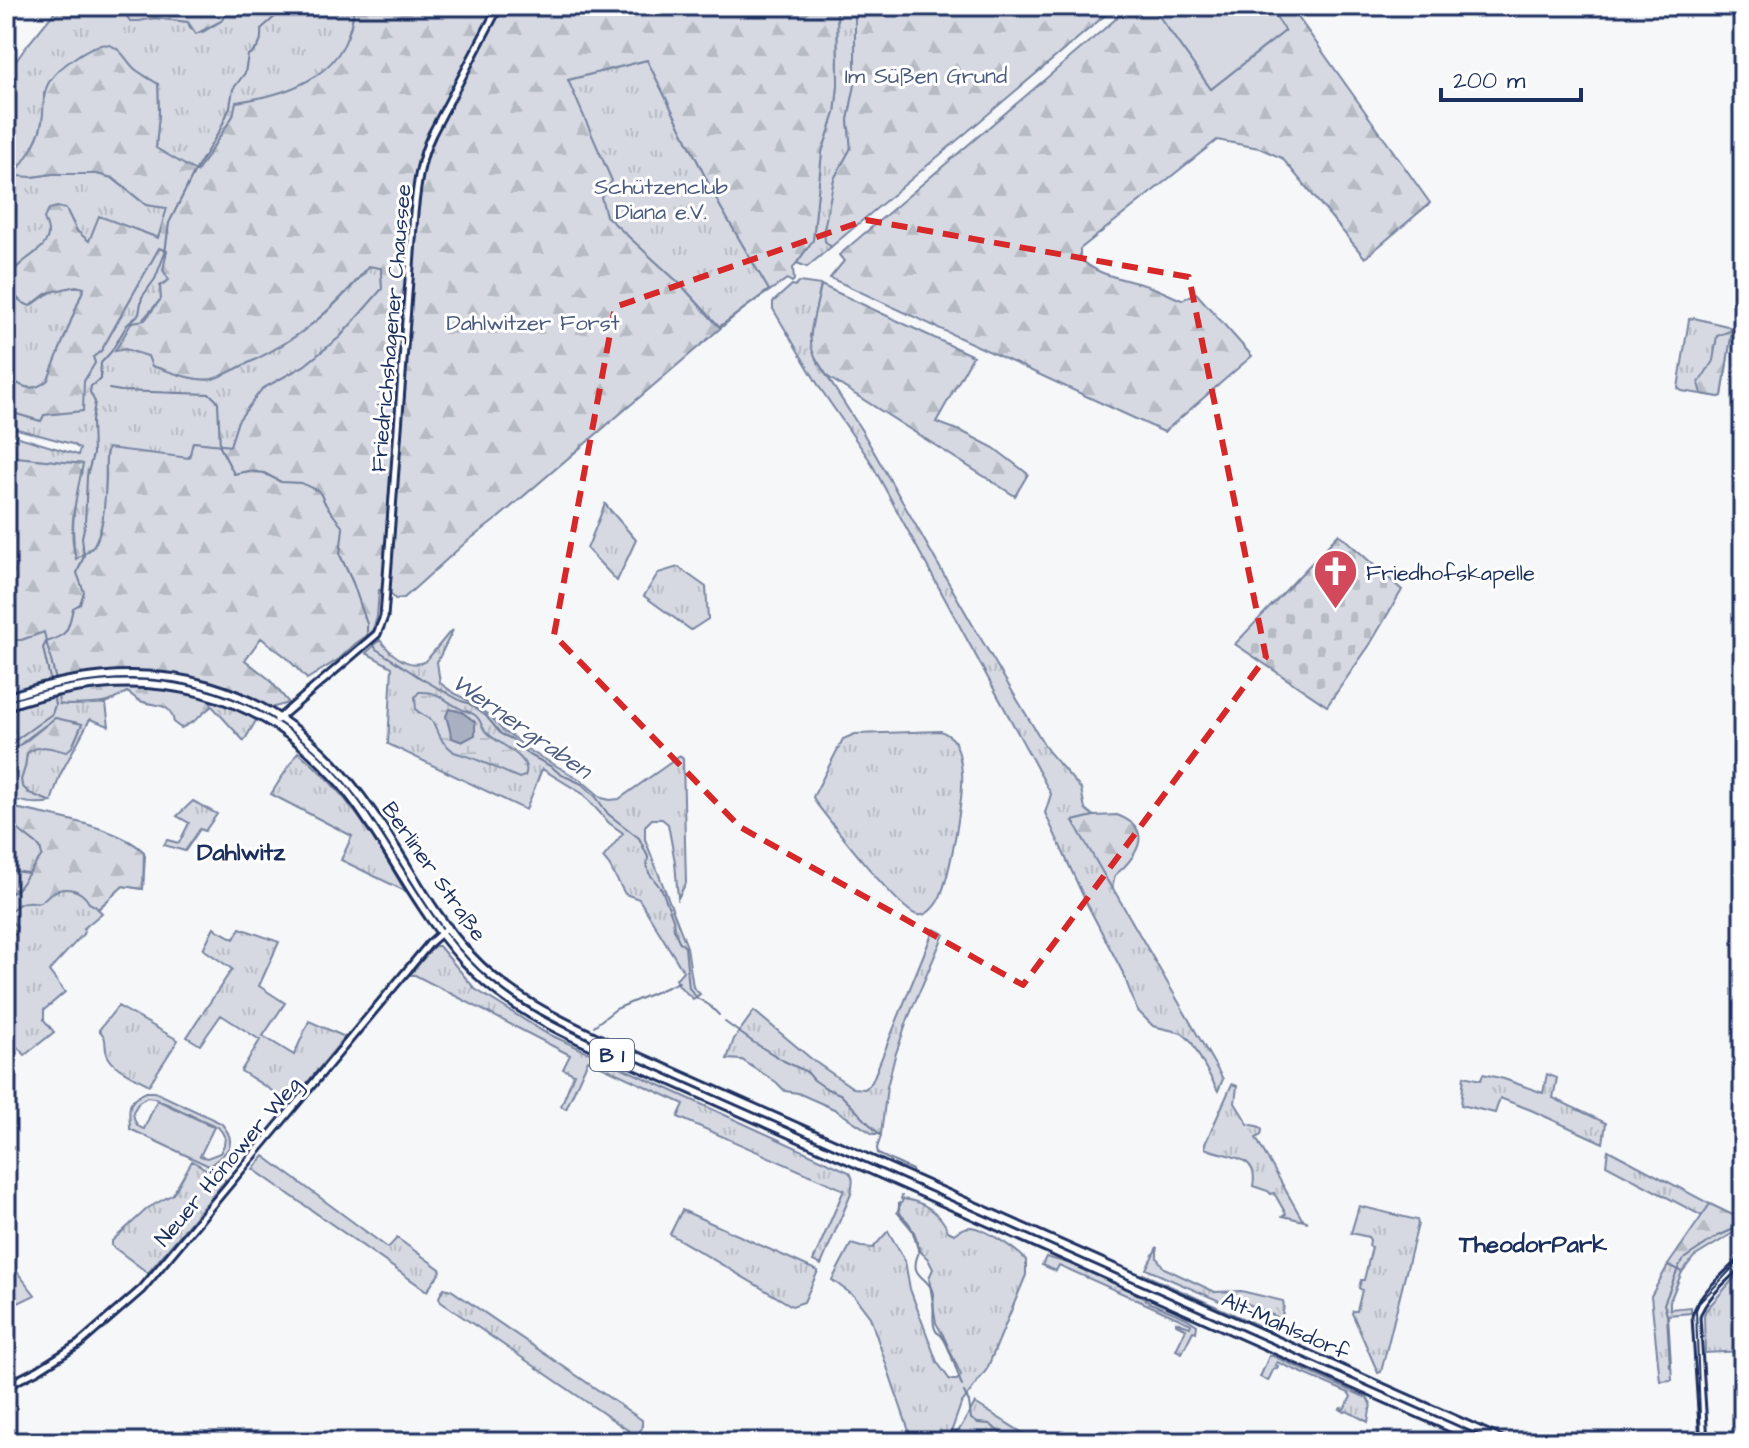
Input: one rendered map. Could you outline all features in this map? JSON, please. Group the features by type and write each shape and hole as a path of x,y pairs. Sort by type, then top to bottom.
{"main road":[{"name":"Friedrichshagener Chaussee","path":"276,721 377,634 382,623 418,176 428,142 499,6"},
{"name":"Berliner Straße","path":"6,698 66,685 125,683 176,687 194,690 276,721 318,747 352,784 448,927 470,955 495,979 548,1014 622,1050 1053,1241"},
{"name":"Berliner Straße","path":"6,706 36,692"},
{"name":"Berliner Straße","path":"276,721 344,788 441,933 483,980 513,1003 606,1052 1050,1250"},
{"name":"Neuer Hönower Weg","path":"6,1386 79,1344 142,1289 430,943 448,927"},
{"name":"Alt-Mahlsdorf","path":"1053,1241 1505,1442"},
{"name":"Alt-Mahlsdorf","path":"1050,1250 1483,1442"},
{"path":"1704,1442 1697,1311 1743,1260"}],"highlighted area":[{"path":"866,220 1189,277 1266,657 1023,985 740,827 554,635 615,307"}],"green space":[{"path":"56,6 127,6 126,9 147,19 188,22 190,28 203,32 221,21 234,6 355,7 344,45 330,66 320,75 293,88 236,103 233,116 197,172 156,149 158,84 134,69 117,49 44,93 40,131 32,149 32,177 97,174 112,178 146,205 168,208 159,238 99,217 89,242 77,231 66,209 49,232 45,245 18,266 35,303 58,290 84,287 48,380 31,388 21,386 6,375 6,75"},
{"path":"127,6 234,6 221,21 196,34 188,22 155,18 130,21 126,15"},
{"path":"354,6 496,6 434,127 416,175 384,590 379,590 377,617 372,632 339,659 307,679 286,657 261,638 245,660 269,679 289,703 271,708 220,685 166,674 112,673 56,680 44,632 21,640 6,640 6,456 83,464 72,536 76,559 92,548 99,535 108,448 189,458 193,442 230,446 238,421 262,389 304,366 340,337 382,289 381,268 369,266 328,310 283,344 216,378 189,378 152,366 148,356 125,349 115,351 132,322 145,320 161,299 160,286 169,280 163,270 167,251 159,248 101,351 93,357 95,363 84,381 83,411 44,415 41,421 6,411 6,375 16,383 31,388 48,380 84,288 76,286 47,293 30,306 13,291 11,280 17,267 47,240 44,218 49,209 66,209 77,231 89,241 99,216 158,238 167,208 146,205 113,178 97,174 17,176 39,133 48,84 66,64 84,52 102,45 114,47 136,70 158,84 156,148 197,172 233,116 236,102 298,86 330,64 342,48 350,29"},
{"name":"Dahlwitzer Forst","path":"501,6 837,6 838,85 835,113 822,152 813,240 793,268 792,282 787,279 747,306 769,290 720,206 647,60 568,80 612,181 601,197 606,216 681,285 719,327 741,311 404,598 395,599 388,590 420,178 435,134"},
{"path":"837,6 855,6 855,86 848,120 851,148 834,179 825,241 831,247 807,267 797,263 813,240 822,152 835,113 838,85"},
{"name":"Im Süßen Grund","path":"855,6 1116,6 831,247 825,241 824,229 834,179 851,148 848,120 855,85"},
{"path":"1131,6 1152,6 1211,89 1285,31 1269,6 1290,6 1430,203 1365,258 1282,158 1259,148 1217,140 1080,249 1080,258 1104,273 1182,300 1196,293 1252,356 1164,432 830,278 844,261 839,255"},
{"path":"1152,6 1269,6 1285,31 1211,89"},
{"name":"Schützenclub Diana e.V.","path":"647,60 720,206 769,290 720,327 681,285 606,216 568,80"},
{"path":"159,248 167,251 170,280 160,286 161,299 116,350 125,349 148,356 152,366 190,378 216,378 283,344 328,310 370,266 381,268 382,289 340,337 304,366 262,389 238,421 230,446 194,442 189,458 106,454 105,499 99,533 92,548 76,560 73,523 82,464 6,456 6,433 78,455 80,449 72,444 6,426 6,411 41,421 84,381 95,363 93,357 101,351"},
{"path":"799,282 821,285 810,336 816,359 862,431 1048,751 1081,789 1085,809 1094,816 1074,821 1223,1079 1218,1091 1191,1041 1182,1033 1153,1026 1137,1010 1123,973 1045,813 1051,794 869,459 820,388 773,309 773,302"},
{"path":"821,285 973,356 936,422 994,448 1028,474 1015,496 828,377 815,356 811,342"},
{"path":"1689,319 1732,330 1722,396 1678,388"},
{"path":"1732,330 1722,396 1702,394 1699,383 1713,361 1717,336"},
{"path":"605,504 636,540 617,581 587,549"},
{"path":"1339,534 1402,590 1369,646 1327,706 1235,644"},
{"path":"678,567 706,587 708,619 691,630 644,596 658,573"},
{"path":"453,630 437,662 440,683 491,717 525,748 581,780 602,798 619,799 680,756 683,759 686,883 678,898 668,824 662,819 652,819 645,826 645,839 687,947 693,987 700,994 693,999 679,986 676,979 683,971 639,899 625,894 603,858 623,833 609,823 583,794 542,769 526,810 388,744 392,667 366,653 380,640 400,659 419,663 426,661"},
{"path":"44,632 56,680 6,695 6,671 11,671 15,664 6,663 6,640 21,640"},
{"path":"114,687 186,693 210,699 212,706 181,728 174,723 166,708 138,700 127,692 104,703 59,704 58,694"},
{"path":"419,692 437,695 474,715 486,732 520,757 526,769 525,776 519,778 454,752 443,742 432,721 416,710 415,697"},
{"path":"58,694 60,703 106,704 109,726 90,719 60,775 51,802 29,793 22,786 27,753 43,747 59,750 74,743 82,724 55,718 6,760 6,713 28,702"},
{"path":"210,699 257,719 244,741 212,706"},
{"path":"55,718 82,724 72,747 66,752 41,747 27,753 21,780 29,793 51,802 28,803 6,795 7,758 14,748"},
{"path":"941,731 954,740 960,757 962,783 959,814 941,896 930,911 918,915 882,883 813,797 843,739 855,734"},
{"path":"298,752 330,782 358,816 405,891 341,860 352,836 271,794"},
{"path":"193,801 217,814 205,831 200,829 185,851 164,845 167,840 179,843 189,823 177,816"},
{"path":"6,806 104,831 123,838 145,856 143,889 123,886 98,909 102,913 83,929 85,932 49,971 65,992 44,1010 44,1020 54,1032 25,1055 6,1036"},
{"path":"6,806 79,822 132,843 144,852 143,889 123,886 98,909 77,891 61,890 40,902 21,903 6,916"},
{"path":"1117,815 1138,830 1139,843 1132,858 1116,875 1112,889 1073,821"},
{"path":"6,916 17,927 16,933 6,941"},
{"path":"214,927 234,939 240,928 279,942 259,986 285,1003 263,1036 294,1055 309,1021 345,1037 293,1100 288,1101 241,1071 260,1040 221,1015 200,1045 187,1037 232,969 203,949"},
{"path":"934,929 944,934 895,1056 881,1134 873,1134 834,1109 798,1093 785,1091 742,1060 727,1059 734,1039 754,1011 814,1061 853,1088 865,1089 872,1082"},
{"path":"434,946 439,946 475,989 544,1032 849,1172 853,1179 851,1194 821,1265 813,1261 844,1190 678,1117 684,1104 588,1060 566,1109 561,1106 574,1074 563,1069 570,1055 410,975"},
{"path":"118,1006 178,1040 149,1085 119,1068 107,1054 105,1039 99,1030"},
{"path":"1483,1074 1543,1093 1547,1074 1557,1078 1553,1098 1606,1123 1603,1143 1500,1098 1495,1113 1461,1105 1464,1076 1481,1080"},
{"path":"1232,1084 1237,1086 1235,1103 1248,1124 1262,1130 1256,1138 1302,1219 1308,1222 1283,1216 1286,1214 1274,1193 1253,1186 1254,1175 1246,1162 1205,1148"},
{"path":"146,1092 155,1092 221,1123 230,1137 228,1148 209,1166 130,1129 131,1103","holes":["147,1097 154,1098 218,1127 225,1138 220,1153 207,1158 200,1156 214,1127 157,1100 144,1129 139,1127 133,1112 139,1102"]},
{"path":"1608,1150 1710,1204 1702,1216 1606,1165"},
{"path":"264,1156 388,1248 397,1238 440,1269 427,1291 253,1169"},
{"path":"192,1161 226,1180 148,1273 112,1246 112,1241 148,1208 173,1194"},
{"path":"903,1199 930,1209 954,1234 971,1227 985,1231 1026,1260 1026,1275 987,1369 961,1404 948,1441 913,1437 934,1442 907,1442 911,1437 870,1317 854,1296 832,1280 851,1244 873,1248 888,1231 905,1261 910,1289 937,1362 950,1380 957,1380 961,1375 936,1323 929,1278 933,1269 920,1251 914,1232 897,1212"},
{"path":"1710,1204 1743,1220 1743,1227 1694,1257 1682,1272 1668,1265"},
{"path":"1359,1206 1417,1220 1418,1224 1381,1372 1378,1373 1352,1313 1357,1311 1362,1290 1359,1288 1372,1247 1369,1246 1368,1237 1351,1233"},
{"path":"682,1210 818,1271 804,1302 792,1306 670,1234"},
{"path":"1157,1247 1157,1258 1164,1268 1215,1292 1241,1291 1283,1301 1282,1314 1276,1327 1271,1333 1266,1333 1142,1278 1143,1274 1271,1331 1277,1317 1228,1295 1224,1303 1146,1269"},
{"path":"1046,1257 1068,1263 1128,1289 1186,1318 1197,1325 1196,1332 1193,1331 1182,1353 1176,1350 1186,1329 1176,1322 1190,1327 1191,1324 1059,1265 1056,1271 1042,1265"},
{"path":"11,1264 35,1295 6,1309 6,1269"},
{"path":"1668,1265 1682,1272 1670,1301 1670,1309 1691,1307 1691,1313 1668,1315 1672,1380 1660,1381 1651,1296"},
{"path":"1743,1268 1743,1351 1705,1353 1706,1310"},
{"path":"444,1288 642,1420 642,1428 638,1433 632,1433 441,1302 439,1297"},
{"path":"1269,1356 1367,1398 1371,1404 1368,1422 1340,1409 1344,1409 1351,1397 1349,1393 1277,1362 1277,1369 1274,1368 1268,1381 1260,1377"},
{"path":"975,1403 1037,1442 952,1442"}],"water":[{"path":"449,709 462,712 475,722 475,735 462,742 452,738 446,716"}],"waterway":[{"path":"51,683 43,648 46,642 66,631 73,608 80,604 84,592 77,573 84,556 82,537 87,476 93,454 95,402 90,392 91,386 100,380 101,363 127,325 139,314 142,297 155,279 165,253 169,223 220,130 230,107 233,89 245,73 248,55 259,44 261,29 287,6"},
{"name":"Wernergraben","path":"109,389 210,394 218,402 220,447 234,474 248,471 264,473 281,482 301,483 319,491 343,528 340,555 367,624 367,635"},
{"name":"Wernergraben","path":"373,643 376,649 422,679 468,703 528,754 582,784 608,814 639,838 648,857 649,873 662,890 674,929 685,947 689,988 719,1015"},
{"path":"6,747 52,714 55,705 53,693"},
{"path":"6,820 40,847 42,855 19,887 6,898"},
{"path":"6,870 28,873"},
{"path":"594,1026 616,1009 679,982"},
{"name":"Wernergraben","path":"725,1022 784,1061 807,1072 827,1089 840,1094 881,1136 878,1154 912,1170 913,1174"},
{"name":"Wernergraben","path":"899,1203 900,1214 910,1225 919,1252 917,1271 932,1290 935,1329 946,1342 962,1386"},
{"path":"1670,1367 1664,1304 1679,1266 1685,1258 1718,1236 1743,1225"},
{"name":"Wernergraben","path":"964,1392 971,1419 990,1424 1006,1438 1024,1442"}],"tram line":[{"path":"1701,1442 1696,1310 1743,1257"}],"place":[{"name":"Friedhofskapelle","path":"1335,611"}],"district":[{"name":"Dahlwitz","path":"241,852"},
{"name":"TheodorPark","path":"1533,1244"}]}
